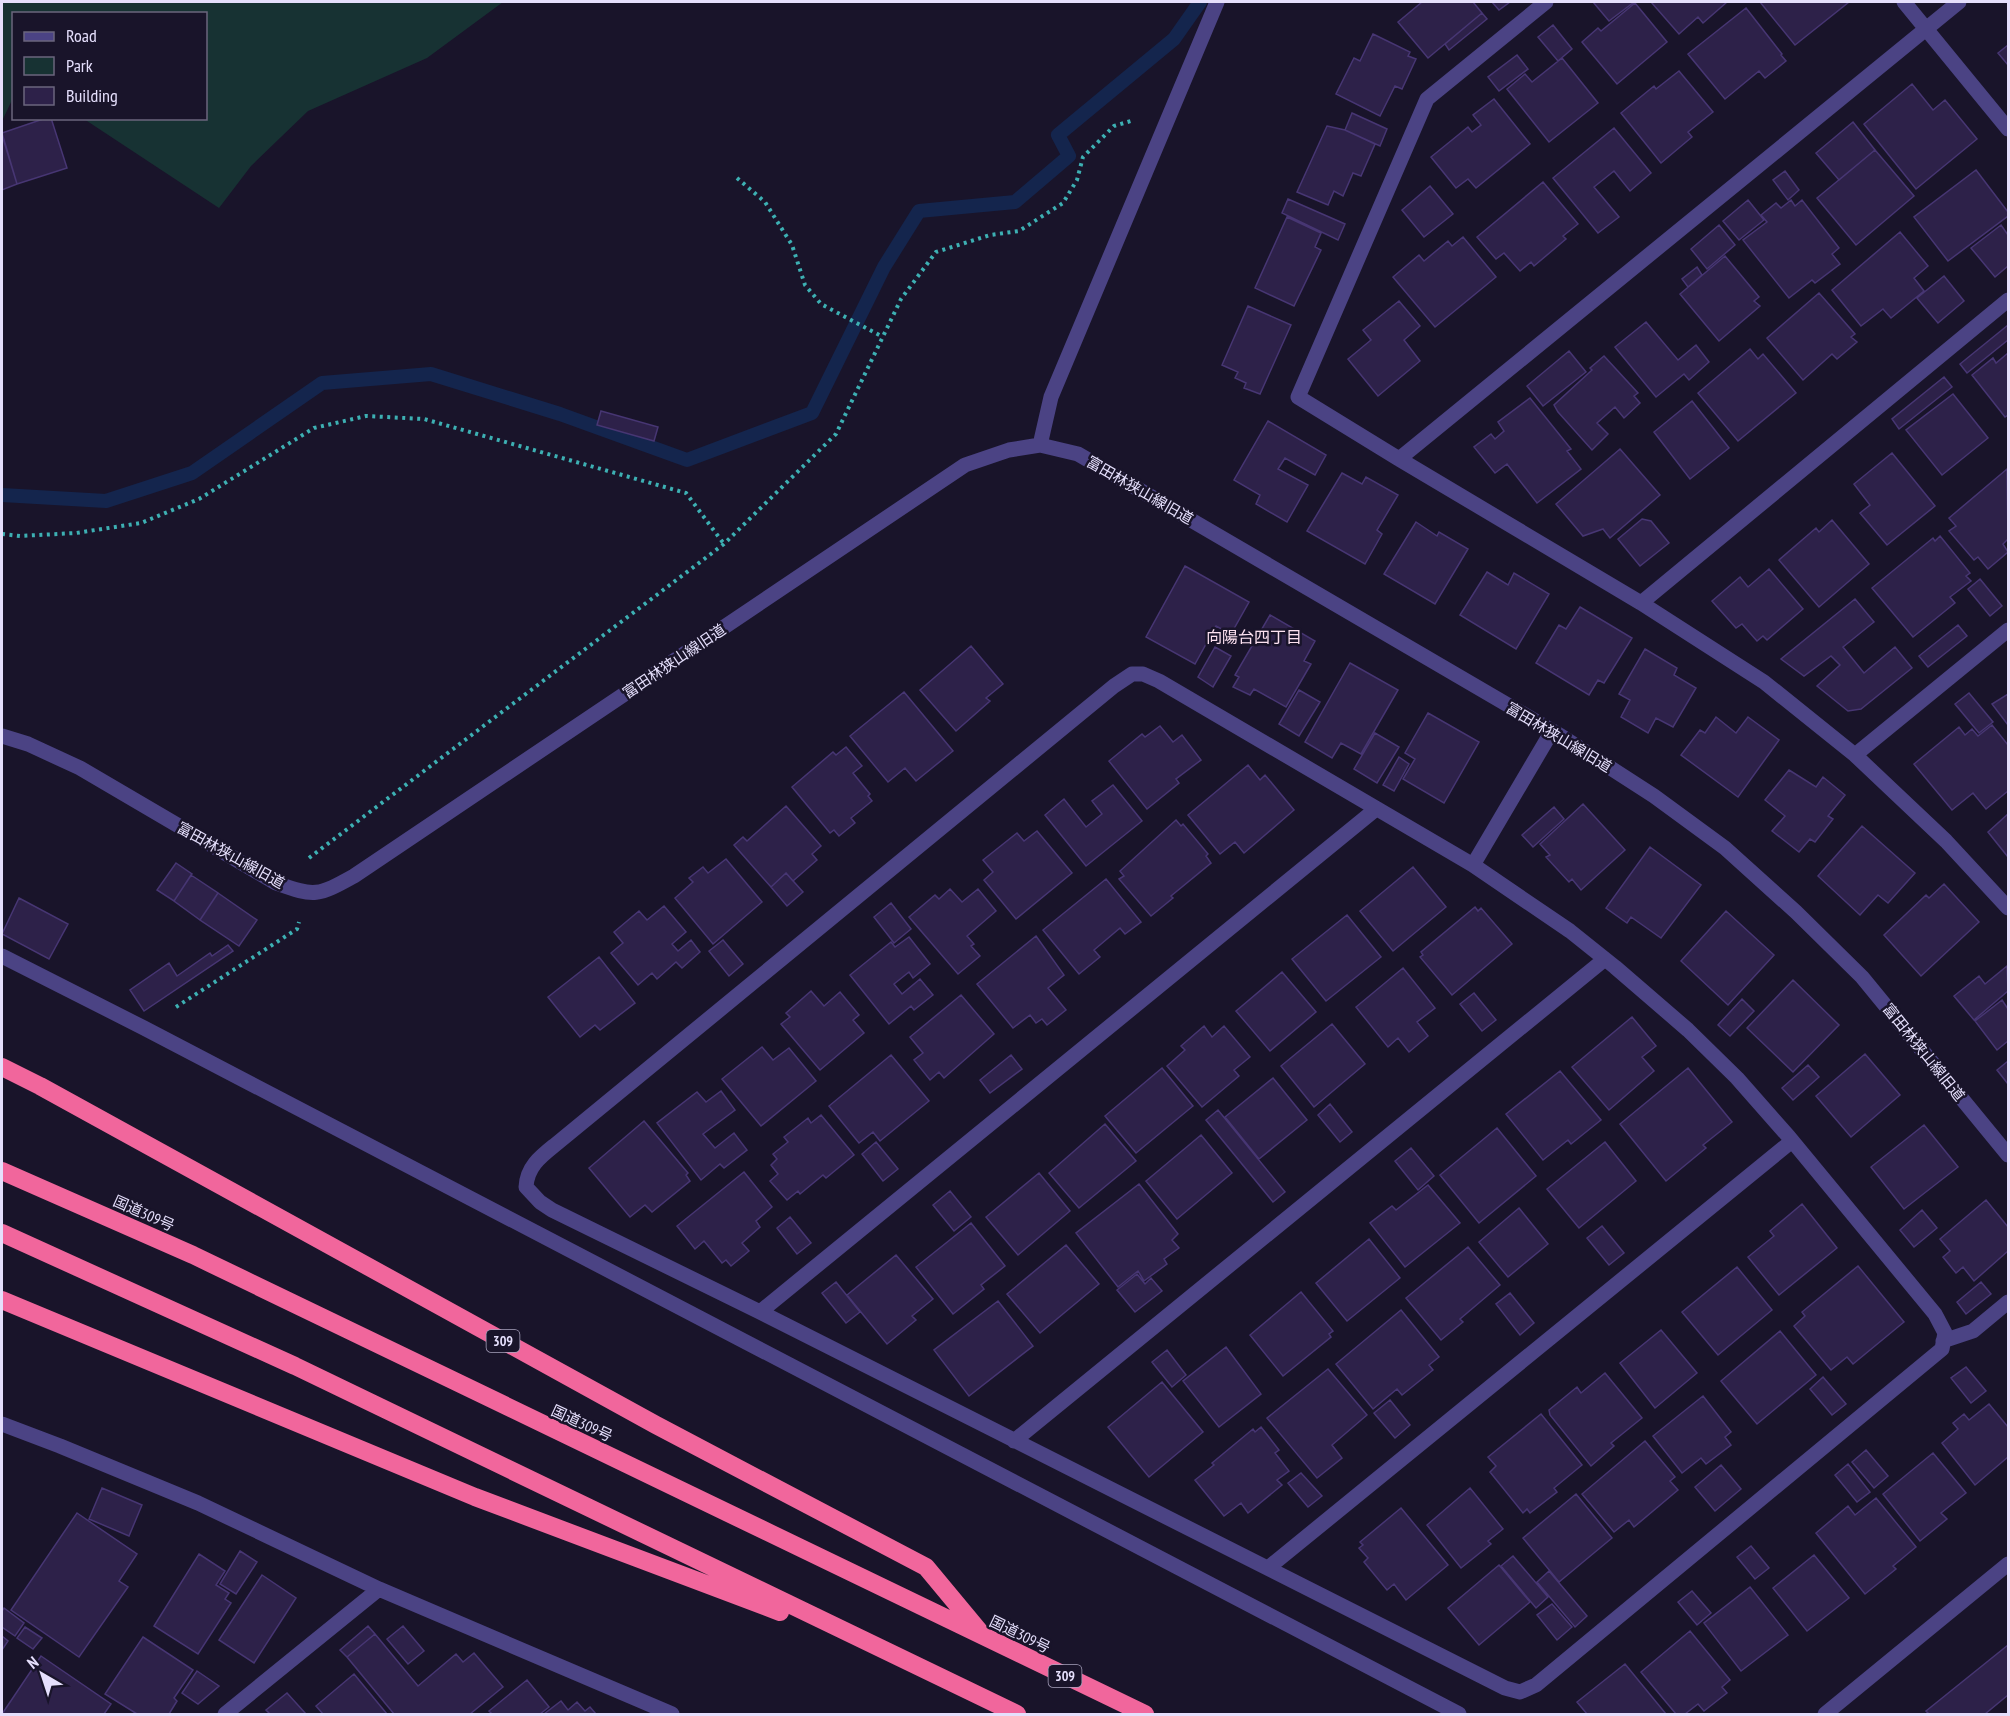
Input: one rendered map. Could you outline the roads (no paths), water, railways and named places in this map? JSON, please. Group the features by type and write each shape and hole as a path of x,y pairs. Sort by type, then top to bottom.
{"highway":[{"name":"309","path":"2,1067 656,1425 926,1567 985,1638"},
{"name":"国道309号","path":"2,1171 193,1255 1145,1714"},
{"path":"2,1233 295,1366 1017,1714"},
{"path":"2,1300 475,1497 891,1653"}],"street":[{"path":"1040,445 1051,397 1217,2"},
{"path":"1546,2 1427,99 1298,396 1641,603 1764,682 1855,756 1946,841 2008,908"},
{"path":"1904,2 2008,129"},
{"path":"1399,459 1959,2"},
{"path":"1641,603 2008,300"},
{"name":"富田林狭山線旧道","path":"2,736 28,744 80,768 276,883 307,892 325,892 354,876 965,465 1009,450 1040,445 1078,454 1552,731 1654,796 1725,848 1796,912 1862,977 2008,1155"},
{"path":"1855,756 2008,630"},
{"path":"1132,674 1143,674 1159,681 1376,808 1473,865 1570,931 1688,1030 1729,1070 1792,1141 1935,1314 1945,1333 1942,1349 1536,1685 1520,1692 1505,1688 760,1312 552,1210 540,1202 526,1187 526,1175 555,1145 1114,686 1132,674"},
{"path":"1473,865 1552,731"},
{"path":"760,1312 1376,808"},
{"path":"2,956 1459,1714"},
{"path":"1014,1441 1605,959"},
{"path":"1268,1568 1792,1141"},
{"path":"1943,1341 1973,1331 2008,1302"},
{"path":"2,1425 60,1446 198,1503 380,1589 672,1714"},
{"path":"1825,1714 2008,1564"},
{"path":"225,1714 380,1589"}],"waterway":[{"path":"2,495 106,501 192,473 322,383 431,374 560,414 687,460 812,413 884,267 919,211 1015,202 1069,156 1058,135 1174,39 1200,2"}],"district":[{"name":"向陽台四丁目","path":"1254,637"}]}
